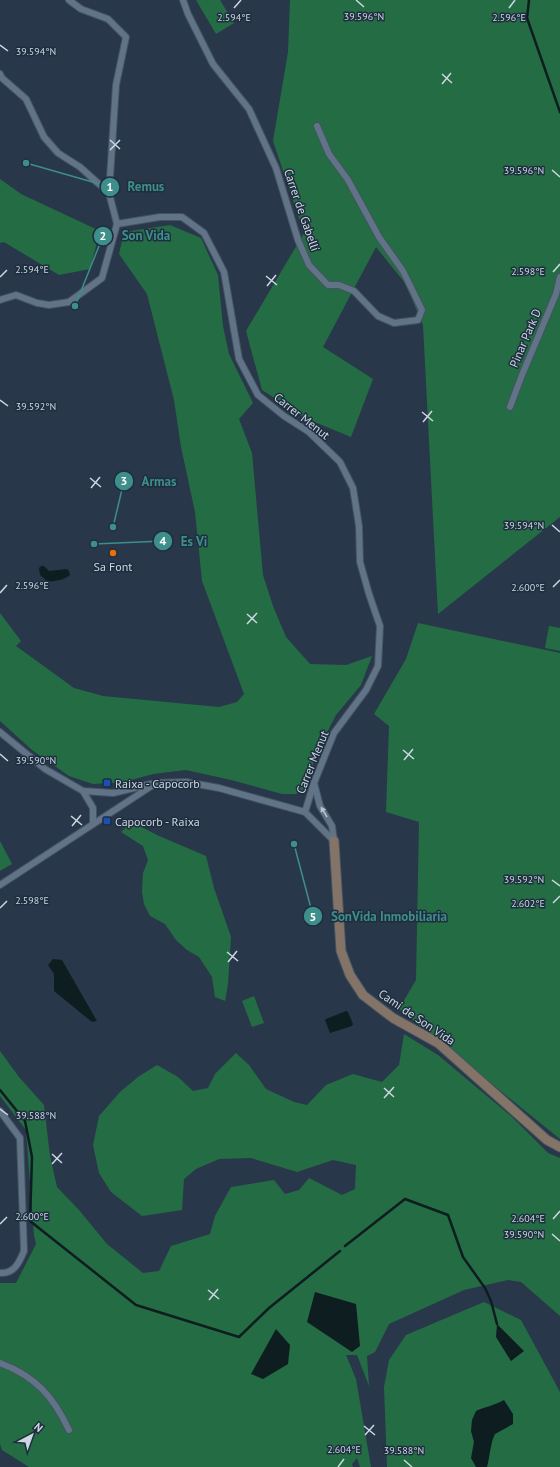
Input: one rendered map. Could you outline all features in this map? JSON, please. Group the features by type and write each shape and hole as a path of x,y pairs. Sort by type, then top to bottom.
{"street":[{"path":"0,300 16,295 37,303 49,305 69,302 102,278 117,224 109,194 116,85 126,37 108,19 81,8 69,0"},
{"name":"Carrer de Gabellí","path":"183,0 188,14 213,64 249,109 276,168 298,240 309,265 328,285 339,285 354,292 378,316 394,323 418,320 422,310 403,271 379,238 348,180 329,154 317,126"},
{"path":"0,74 2,78 26,99 44,137 58,152 80,166 109,194"},
{"name":"Carrer Menut","path":"117,224 160,216 182,217 204,233 224,272 239,359 258,395 284,416 309,432 340,462 353,488 359,526 360,562 380,626 378,666 366,690 334,733 314,783 305,812"},
{"name":"Pinar Park D","path":"510,407 522,374 556,294 560,277"},
{"path":"0,732 45,769 83,791 114,793 156,783 186,782 219,788 305,812 334,841"},
{"path":"0,885 156,783"},
{"path":"314,783 320,806 332,826 334,841"},
{"path":"83,791 93,808 93,824"},
{"name":"Camí de Son Vida","path":"334,841 341,951 350,975 362,995 393,1018 438,1043 547,1140 560,1147"},
{"path":"0,1111 20,1138 24,1251 18,1266 5,1273 0,1273"},
{"path":"0,1363 16,1370 41,1387 61,1414 68,1430"}],"green space":[{"path":"196,0 220,0 234,23 216,34"},
{"path":"290,0 560,0 560,517 438,614 423,325 405,283 376,247 323,347 373,379 351,437 305,418 262,390 246,331 304,233 273,141 288,52"},
{"path":"0,179 21,194 100,231 90,269 59,275 4,242 0,243"},
{"path":"170,225 201,238 218,275 223,326 229,354 253,403 239,419 252,453 263,575 273,606 286,637 310,664 346,665 372,656 361,685 336,715 317,752 305,788 296,794 282,794 231,780 186,770 153,774 124,782 93,784 69,776 32,750 0,721 0,613 21,641 16,646 74,688 103,696 219,707 237,702 244,694 202,581 195,512 181,447 174,400 147,294 119,254 124,232"},
{"path":"418,623 560,653 560,1139 399,1009 416,980 419,822 386,812 389,726 374,714 406,659"},
{"path":"549,626 560,628 560,651 545,648"},
{"path":"132,822 157,835 206,856 214,888 231,937 228,984 225,1001 215,997 212,977 199,957 187,950 176,940 165,924 150,916 144,904 142,892 143,873 148,860 143,846 121,832"},
{"path":"0,841 12,864 0,871"},
{"path":"254,996 264,1023 252,1027 242,1001"},
{"path":"404,1034 438,1055 511,1116 548,1153 560,1158 560,1316 521,1282 508,1280 464,1290 389,1324 375,1352 367,1356 369,1386 357,1355 346,1355 356,1379 371,1467 360,1467 357,1458 352,1464 353,1467 29,1467 2,1450 0,1444 0,1283 16,1283 36,1244 34,1236 26,1130 0,1096 0,1051 19,1077 44,1105 50,1156 57,1187 79,1210 107,1244 143,1273 159,1271 171,1246 210,1234 215,1216 231,1187 274,1180 285,1194 299,1190 309,1178 342,1195 355,1189 356,1165 333,1160 297,1172 251,1158 219,1159 196,1169 184,1179 182,1210 142,1216 111,1192 99,1173 93,1145 99,1116 120,1092 138,1077 157,1065 178,1077 193,1091 208,1088 215,1074 236,1053 249,1065 266,1089 294,1102 307,1105 326,1085 353,1074 382,1082 399,1065"},
{"path":"484,1302 521,1320 560,1392 560,1467 387,1467 384,1387 389,1360 406,1335"}],"shaded area":[{"path":"44,566 49,571 67,569 70,575 59,580 47,581 40,575 39,568"},
{"path":"53,959 62,960 97,1021 92,1022 54,991 54,974 48,965"},
{"path":"346,1011 348,1012 353,1024 352,1026 330,1033 325,1020"},
{"path":"315,1292 356,1304 360,1346 352,1352 307,1322"},
{"path":"497,1324 524,1351 511,1361 496,1337"},
{"path":"276,1329 290,1345 288,1364 263,1379 251,1374"},
{"path":"504,1400 513,1414 513,1424 495,1434 487,1467 476,1467 471,1458 474,1442 471,1431 472,1420 476,1411"}],"waterway":[{"path":"529,0 527,18 560,112"},
{"path":"0,1090 25,1121 32,1157 30,1221 136,1305 239,1337 269,1308 340,1251"},
{"path":"345,1246 405,1199 448,1215 463,1257 485,1288 491,1301 497,1324"}],"place":[{"name":"Remus","path":"26,163"},
{"name":"Son Vida","path":"75,306"},
{"name":"Armas","path":"113,527"},
{"name":"Es Vi","path":"94,544"},
{"name":"Sa Font","path":"113,553"},
{"name":"Raixa - Capocorb","path":"107,783"},
{"name":"Capocorb - Raixa","path":"107,821"},
{"name":"SonVida Inmobiliaria","path":"294,844"}]}
